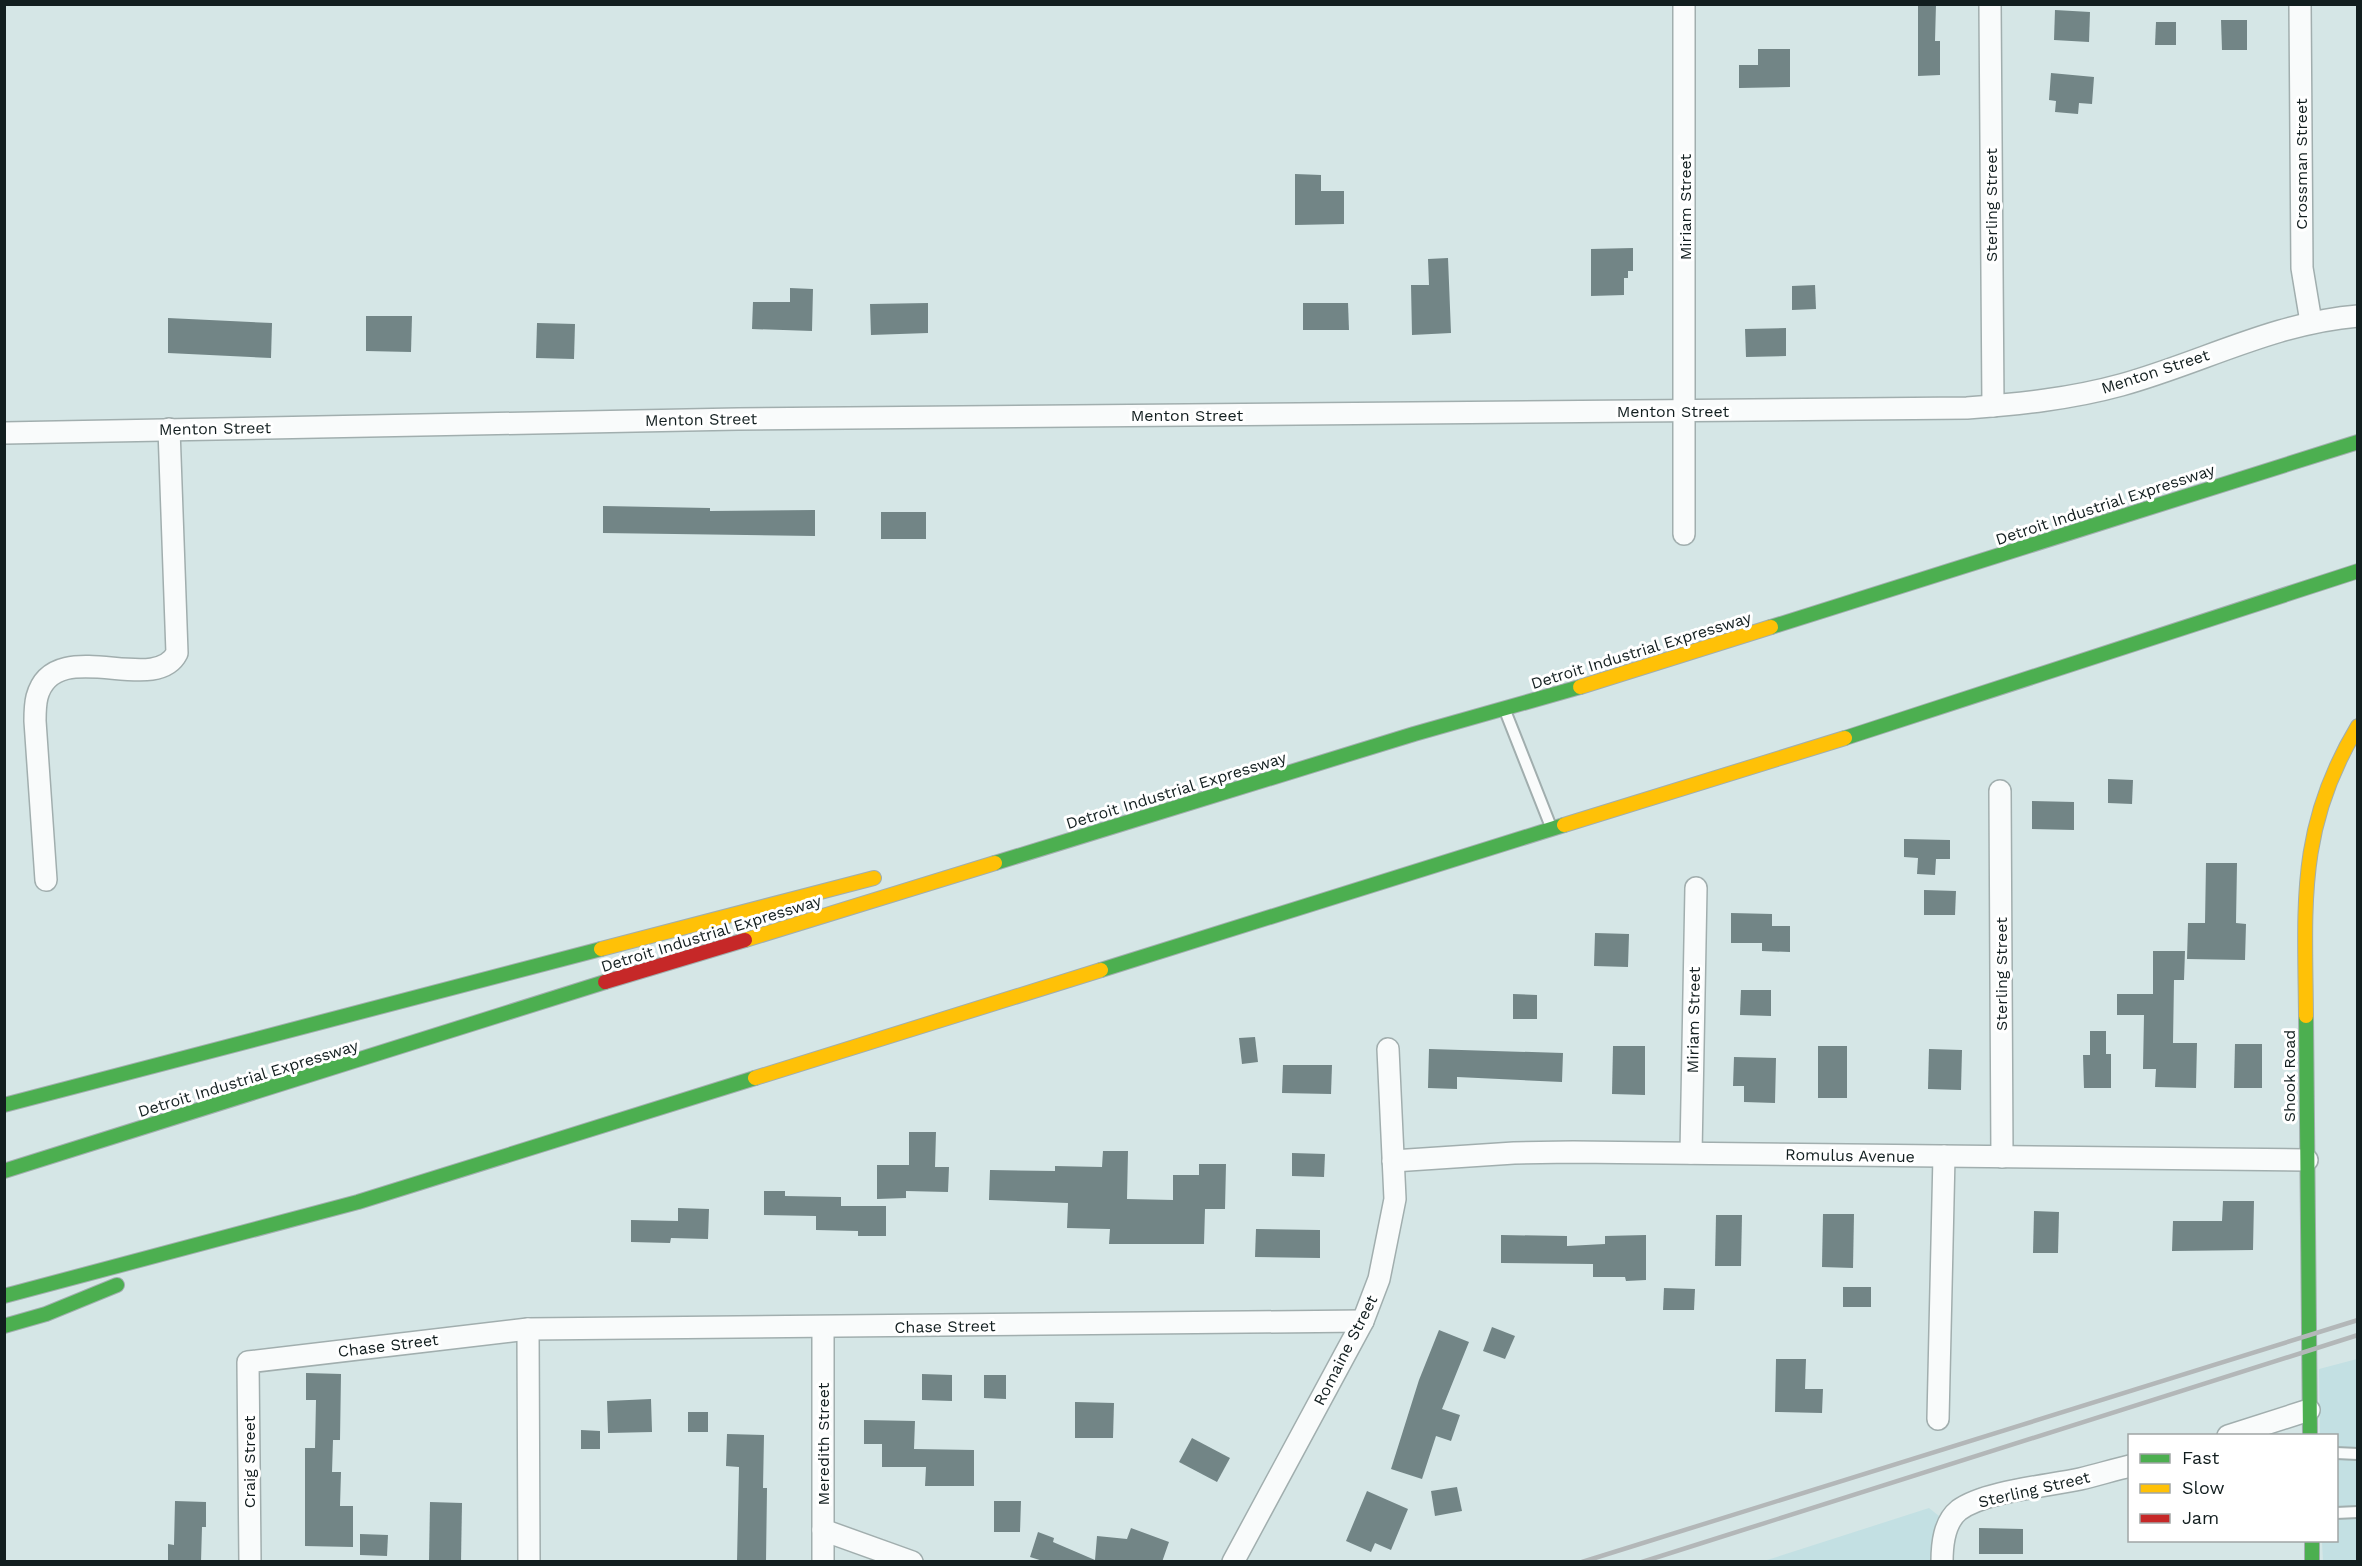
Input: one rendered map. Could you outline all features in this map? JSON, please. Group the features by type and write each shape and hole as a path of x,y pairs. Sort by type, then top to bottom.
{"main road":[{"name":"Detroit Industrial Expressway","path":"4,1171 1414,734 1504,710 2358,442"},
{"path":"4,1296 358,1203 1860,733 2358,571"},
{"name":"Shook Road","path":"2310,1434 2305,903 2307,856 2324,790 2358,726"},
{"path":"1060,828 1414,734"},
{"path":"4,1105 889,873"},
{"path":"4,1326 46,1314 238,1236"},
{"path":"2312,1542 2312,1562"}],"street":[{"name":"Miriam Street","path":"1684,4 1686,410 1684,534"},
{"name":"Sterling Street","path":"1990,4 1993,406"},
{"name":"Crossman Street","path":"2300,4 2302,268 2311,322"},
{"name":"Menton Street","path":"4,433 750,418 1993,406 2052,401 2122,385 2263,334 2311,322 2358,316"},
{"path":"46,880 35,721 37,697 45,682 58,671 70,667 136,669 161,666 173,661 177,653 169,429"},
{"name":"Sterling Street","path":"2001,792 2002,1157"},
{"name":"Miriam Street","path":"1691,1153 1696,888"},
{"name":"Romaine Street","path":"1233,1562 1363,1321 1379,1279 1395,1199 1388,1049"},
{"name":"Romulus Avenue","path":"1393,1161 1514,1153 2307,1160"},
{"path":"1938,1419 1944,1156"},
{"name":"Chase Street","path":"248,1362 528,1329 1363,1321"},
{"name":"Meredith Street","path":"823,1327 823,1562"},
{"path":"528,1329 529,1562"},
{"name":"Craig Street","path":"248,1362 250,1562"},
{"path":"2234,1434 2310,1410"},
{"name":"Sterling Street","path":"1942,1562 1947,1525 1958,1511 1971,1504 2022,1489 2081,1479 2128,1467"},
{"path":"824,1530 912,1562"}],"lane":[{"path":"1504,710 1552,829"},
{"path":"2338,1453 2358,1454"},
{"path":"2338,1513 2358,1512"}],"shaded area":[{"path":"2357,1359 2357,1561 2323,1561 2322,1542 2338,1542 2338,1434 2320,1434 2319,1369"},
{"path":"1929,1508 1939,1516 1931,1561 1761,1562"}],"building":[{"path":"1918,4 1936,4 1935,41 1940,41 1940,75 1918,76"},
{"path":"2055,10 2090,12 2089,42 2054,40"},
{"path":"2221,20 2247,20 2247,50 2222,50"},
{"path":"2156,22 2176,22 2176,45 2155,45"},
{"path":"1758,49 1790,49 1790,87 1739,88 1739,65 1758,65"},
{"path":"2051,73 2094,77 2092,104 2079,103 2078,114 2055,112 2056,101 2049,100"},
{"path":"1295,174 1321,175 1321,191 1344,191 1344,224 1295,225"},
{"path":"1633,248 1633,271 1628,271 1628,278 1624,278 1624,295 1591,296 1591,249"},
{"path":"1448,258 1451,333 1412,335 1411,285 1429,285 1428,259"},
{"path":"1815,285 1816,309 1792,310 1792,286"},
{"path":"790,288 813,289 812,331 752,329 753,302 790,302"},
{"path":"928,303 928,333 871,335 870,304"},
{"path":"1303,303 1348,303 1349,330 1303,330"},
{"path":"366,316 412,316 411,352 366,351"},
{"path":"168,318 272,323 271,358 168,353"},
{"path":"537,323 575,324 574,359 536,358"},
{"path":"1786,328 1786,356 1746,357 1745,329"},
{"path":"603,506 710,508 710,511 815,510 815,536 603,533"},
{"path":"881,512 926,512 926,539 881,539"},
{"path":"2108,779 2133,780 2132,804 2108,803"},
{"path":"2032,801 2074,802 2074,830 2032,829"},
{"path":"1904,839 1950,840 1950,859 1936,859 1935,875 1917,874 1918,858 1904,857"},
{"path":"2206,863 2237,863 2236,923 2246,924 2245,960 2187,959 2188,923 2205,923"},
{"path":"1924,890 1956,891 1955,915 1924,915"},
{"path":"1731,913 1772,914 1772,926 1790,926 1790,952 1762,951 1762,943 1731,943"},
{"path":"1595,933 1629,934 1628,967 1594,966"},
{"path":"2153,951 2185,951 2184,980 2174,980 2173,1043 2197,1043 2196,1088 2155,1087 2156,1069 2143,1069 2144,1015 2117,1015 2117,994 2153,994"},
{"path":"1741,990 1771,990 1771,1016 1740,1015"},
{"path":"1513,994 1537,995 1537,1019 1513,1019"},
{"path":"2090,1031 2106,1031 2106,1054 2111,1054 2111,1088 2084,1088 2083,1055 2090,1055"},
{"path":"1255,1037 1258,1062 1242,1064 1239,1038"},
{"path":"2235,1044 2262,1044 2262,1088 2234,1088"},
{"path":"1613,1046 1645,1046 1645,1095 1612,1094"},
{"path":"1818,1046 1847,1046 1847,1098 1818,1098"},
{"path":"1429,1049 1563,1053 1562,1082 1457,1077 1457,1089 1428,1088"},
{"path":"1929,1049 1962,1050 1961,1090 1928,1089"},
{"path":"1734,1057 1776,1058 1775,1103 1744,1102 1744,1086 1733,1086"},
{"path":"1283,1065 1332,1065 1331,1094 1282,1093"},
{"path":"909,1132 936,1132 935,1167 949,1167 948,1192 906,1191 906,1198 877,1199 877,1165 909,1165"},
{"path":"1103,1151 1128,1151 1127,1199 1173,1200 1173,1175 1199,1175 1199,1164 1226,1164 1225,1209 1205,1209 1204,1244 1109,1244 1110,1229 1067,1228 1068,1203 989,1200 990,1170 1055,1171 1055,1166 1102,1167"},
{"path":"1292,1153 1325,1154 1324,1177 1292,1176"},
{"path":"764,1191 785,1191 785,1196 841,1197 841,1206 886,1206 886,1236 858,1236 858,1231 816,1230 816,1216 764,1215"},
{"path":"2223,1201 2254,1201 2253,1250 2172,1251 2173,1221 2222,1221"},
{"path":"678,1208 709,1209 708,1239 671,1238 670,1243 631,1242 631,1220 678,1221"},
{"path":"2034,1211 2059,1212 2058,1253 2033,1253"},
{"path":"1823,1214 1854,1214 1853,1268 1822,1267"},
{"path":"1716,1215 1742,1215 1741,1266 1715,1266"},
{"path":"1256,1229 1320,1230 1320,1258 1255,1257"},
{"path":"1501,1235 1567,1236 1567,1246 1605,1244 1605,1236 1646,1235 1646,1280 1626,1281 1625,1277 1593,1277 1593,1264 1501,1263"},
{"path":"1843,1287 1871,1287 1871,1307 1843,1307"},
{"path":"1664,1288 1695,1289 1694,1310 1663,1310"},
{"path":"1492,1327 1515,1336 1505,1359 1483,1351"},
{"path":"1439,1330 1469,1342 1442,1409 1460,1415 1451,1441 1436,1436 1422,1479 1391,1469 1419,1380"},
{"path":"1776,1359 1806,1359 1805,1389 1823,1389 1822,1413 1775,1412"},
{"path":"306,1373 341,1374 340,1440 333,1440 332,1472 341,1472 340,1506 353,1506 353,1547 305,1546 305,1448 315,1448 316,1400 306,1400"},
{"path":"922,1374 952,1375 952,1401 922,1400"},
{"path":"984,1375 1006,1375 1006,1399 984,1398"},
{"path":"651,1399 652,1432 608,1433 607,1401"},
{"path":"1075,1402 1114,1403 1113,1438 1075,1438"},
{"path":"688,1412 708,1412 708,1432 688,1432"},
{"path":"864,1420 915,1421 914,1449 974,1450 974,1486 925,1486 926,1467 882,1467 882,1444 864,1444"},
{"path":"581,1430 600,1431 600,1449 581,1449"},
{"path":"727,1434 764,1435 763,1488 767,1488 766,1562 737,1562 739,1467 726,1466"},
{"path":"1192,1438 1230,1458 1217,1482 1179,1462"},
{"path":"1457,1487 1462,1511 1435,1516 1431,1491"},
{"path":"1367,1491 1408,1509 1391,1550 1375,1543 1371,1552 1346,1541"},
{"path":"175,1501 206,1502 206,1527 202,1527 201,1562 168,1562 168,1544 174,1545"},
{"path":"994,1501 1021,1501 1020,1532 994,1532"},
{"path":"430,1502 462,1503 461,1562 429,1562"},
{"path":"1131,1528 1169,1542 1162,1562 1046,1562 1030,1557 1038,1532 1054,1538 1053,1542 1095,1560 1097,1536 1127,1539"},
{"path":"1979,1528 2023,1529 2023,1554 1979,1554"},
{"path":"360,1534 388,1535 387,1556 360,1555"}],"railway":[{"path":"1582,1562 2358,1320"},
{"path":"1642,1562 2358,1335"}],"traffic: fast":[{"path":"1771,627 2358,442"},
{"path":"1845,738 2358,571"},
{"path":"995,863 1414,734 1580,687"},
{"path":"1101,970 1564,825"},
{"path":"4,1105 601,949"},
{"path":"4,1171 605,982"},
{"path":"2306,1016 2310,1434"},
{"path":"4,1296 358,1202 755,1078"},
{"path":"4,1326 46,1314 117,1285"},
{"path":"2312,1542 2312,1562"}],"traffic: slow":[{"path":"1580,687 1771,627"},
{"path":"2306,1016 2306,901 2314,832 2338,763 2358,726"},
{"path":"1564,825 1845,738"},
{"path":"745,940 995,863"},
{"path":"601,949 874,878"},
{"path":"755,1078 1101,970"}],"traffic: jam":[{"path":"605,982 745,940"}]}
